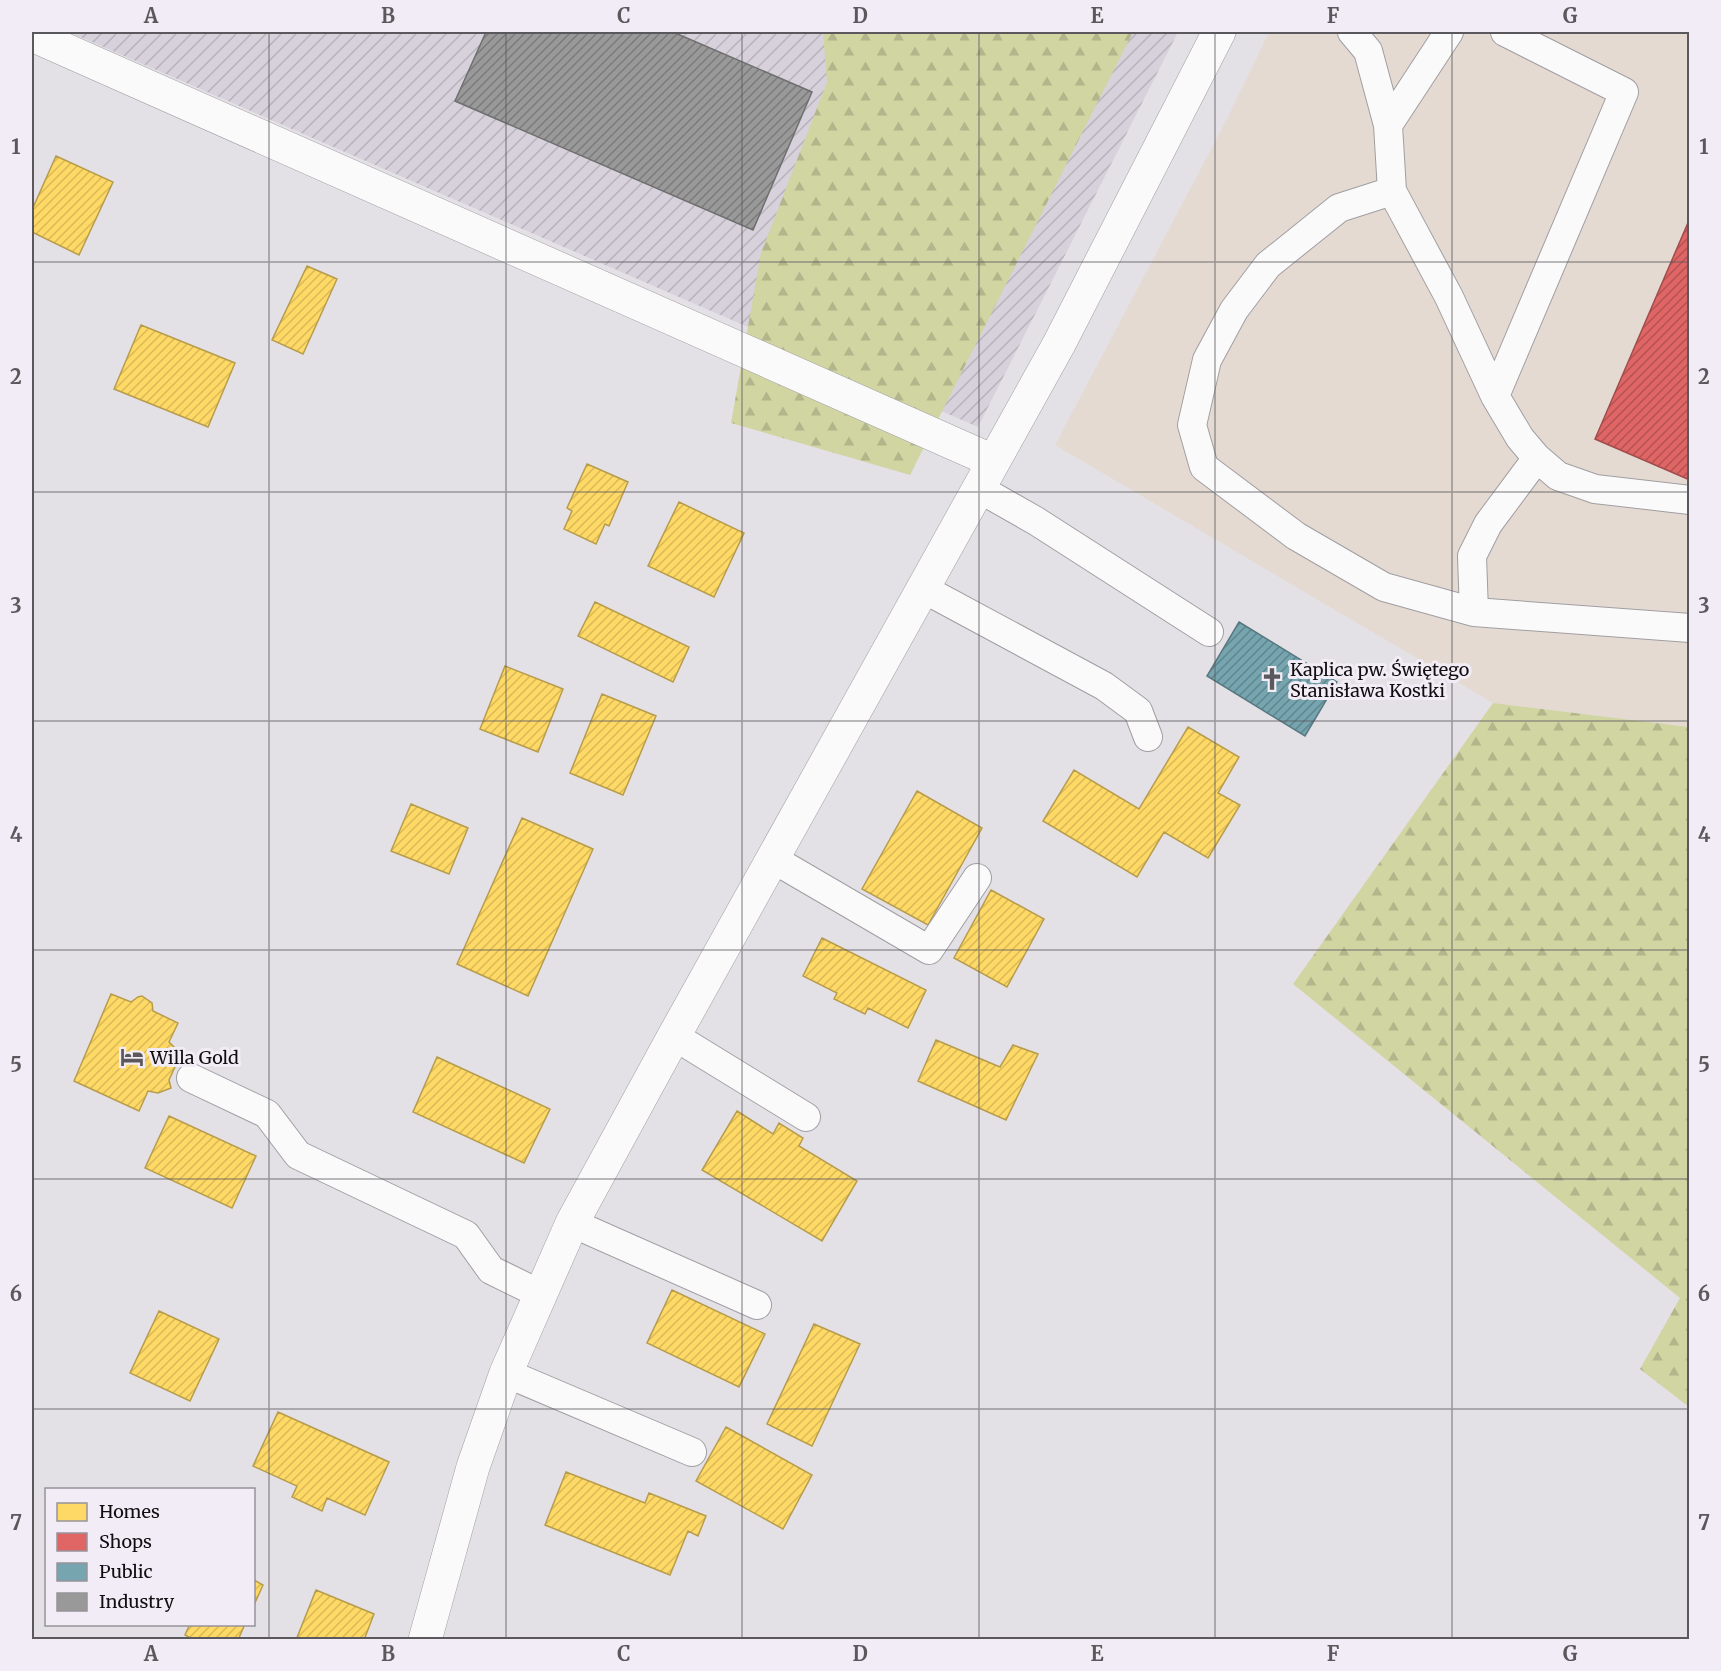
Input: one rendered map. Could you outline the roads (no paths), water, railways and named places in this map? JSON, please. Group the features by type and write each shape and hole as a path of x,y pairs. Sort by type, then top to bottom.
{"main road":[{"path":"425,1640 473,1467 506,1373 572,1223 1059,344 1219,32"},
{"path":"32,35 986,474"}],"lane":[{"path":"1352,32 1368,51 1388,125 1392,191 1449,297 1495,396 1520,438 1537,458 1558,476 1595,489 1689,500"},
{"path":"1388,125 1449,32"},
{"path":"1495,396 1624,92 1505,32"},
{"path":"1392,191 1339,208 1268,265 1234,310 1207,360 1192,425 1204,467 1296,536 1384,587 1474,612 1689,628"},
{"path":"1474,612 1472,556 1488,524 1537,458"},
{"path":"986,474 1036,521 1209,632"},
{"path":"922,588 1104,686 1138,711 1148,737"},
{"path":"772,859 929,950 977,878"},
{"path":"674,1036 806,1117"},
{"path":"191,1078 267,1114 298,1155 466,1235 491,1270 540,1294"},
{"path":"572,1223 757,1305"},
{"path":"506,1373 692,1452"}],"place":[{"name":"Kaplica pw. Świętego Stanisława Kostki","path":"1272,679"},
{"name":"Willa Gold","path":"132,1057"}]}
